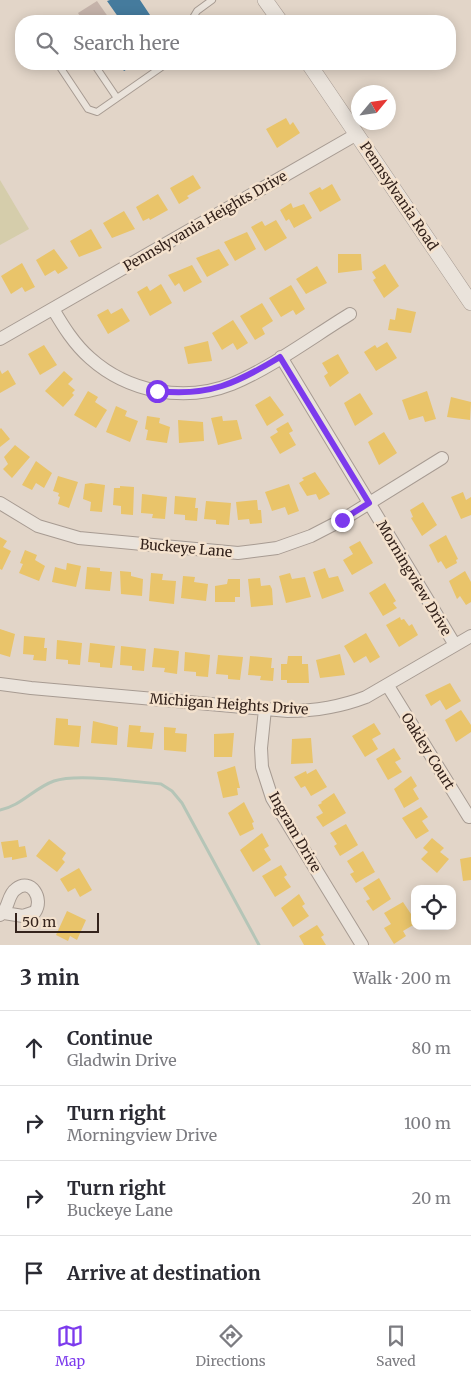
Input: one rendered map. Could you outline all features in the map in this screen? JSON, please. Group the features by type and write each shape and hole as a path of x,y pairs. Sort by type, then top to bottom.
{"street":[{"path":"265,0 276,15"},
{"name":"Pennsylvania Road","path":"313,70 471,303"},
{"name":"Pennslyvania Heights Drive","path":"0,339 356,134"},
{"path":"53,309 69,334 90,358 122,379 157,391 177,394 220,388 243,379 350,314"},
{"name":"Morningview Drive","path":"280,357 456,645"},
{"name":"Buckeye Lane","path":"0,503 38,526 79,538 238,553 276,548 302,540 335,524 442,458"},
{"name":"Michigan Heights Drive","path":"0,684 264,709 307,711 333,708 366,697 388,686 471,636"},
{"name":"Oakley Court","path":"388,686 469,817"},
{"name":"Ingram Drive","path":"264,709 260,748 262,767 272,798 362,945"}],"lane":[{"path":"195,15 212,0"},
{"path":"62,70 88,108 97,112 157,70"},
{"path":"98,70 117,98"}],"shaded area":[{"path":"0,180 29,229 0,245"}],"building: Homes":[{"path":"286,118 290,125 293,122 300,133 277,148 266,129"},
{"path":"193,175 201,188 187,196 189,198 179,204 170,188"},
{"path":"332,184 341,200 320,212 309,193 320,187 322,190"},
{"path":"158,194 168,210 150,220 149,218 143,221 136,207"},
{"path":"291,203 293,208 304,204 312,218 294,228 289,219 286,221 280,210"},
{"path":"124,211 135,229 112,238 103,223"},
{"path":"276,220 287,238 265,251 251,227 262,221 265,226"},
{"path":"91,229 102,248 79,257 70,241"},
{"path":"247,232 256,249 235,261 224,242"},
{"path":"54,249 68,268 58,274 55,270 45,276 36,260"},
{"path":"219,249 229,265 207,277 196,258"},
{"path":"338,254 361,254 362,270 338,273"},
{"path":"22,263 35,287 25,292 22,287 11,294 1,276"},
{"path":"385,264 399,286 384,298 373,280 376,278 372,272"},
{"path":"192,265 202,282 184,292 179,283 175,286 168,275"},
{"path":"317,266 327,283 306,294 296,279"},
{"path":"161,284 172,303 150,316 137,292 147,286 150,291"},
{"path":"291,285 305,309 296,315 293,310 281,317 269,298"},
{"path":"262,303 273,321 262,328 265,334 255,340 240,316"},
{"path":"122,308 130,321 108,334 97,315 108,309 111,314"},
{"path":"397,308 416,312 411,333 388,330 390,319 395,320"},
{"path":"233,320 248,343 237,350 233,343 222,350 212,333"},
{"path":"208,341 212,361 188,364 184,347"},
{"path":"387,342 397,358 376,371 364,352 375,345 377,348"},
{"path":"44,345 57,365 40,375 28,354"},
{"path":"338,354 349,373 330,387 324,376 328,373 322,363"},
{"path":"0,370 2,374 8,370 16,384 0,393"},
{"path":"64,371 73,379 68,384 75,390 72,393 74,395 63,407 45,391"},
{"path":"88,391 98,397 95,402 107,410 96,428 74,415"},
{"path":"427,391 436,419 425,422 423,416 409,420 402,400"},
{"path":"360,393 373,414 355,426 344,403"},
{"path":"270,396 284,415 267,426 255,405"},
{"path":"451,397 471,402 470,420 447,417"},
{"path":"116,406 127,411 125,416 138,421 130,442 106,432"},
{"path":"147,416 160,418 159,423 170,427 167,443 146,440 148,430 145,429"},
{"path":"222,416 223,421 237,420 242,439 218,445 211,418"},
{"path":"178,420 203,422 204,441 179,443"},
{"path":"288,422 293,431 289,433 296,445 280,454 270,437 278,432 276,429"},
{"path":"0,429 10,439 0,447"},
{"path":"384,432 397,453 379,465 368,442"},
{"path":"15,445 30,457 12,478 3,469 8,464 4,457"},
{"path":"36,461 52,473 44,488 36,483 32,490 22,485"},
{"path":"315,472 330,494 319,500 316,494 307,496 299,483 304,480 302,478"},
{"path":"58,476 78,482 69,508 58,504 59,493 53,491"},
{"path":"85,484 105,485 102,512 90,511 91,502 83,499"},
{"path":"289,484 299,511 288,515 285,507 272,511 265,492"},
{"path":"120,486 134,487 133,515 121,514 121,506 113,505 114,488 120,488"},
{"path":"463,492 466,500 471,497 471,515 461,519 451,497"},
{"path":"142,494 167,497 165,519 152,518 153,514 141,513"},
{"path":"175,496 196,498 195,508 198,508 197,521 185,520 185,515 174,514"},
{"path":"257,500 258,510 261,510 262,523 250,524 249,519 238,520 236,502"},
{"path":"206,501 231,503 229,525 216,524 216,520 204,519"},
{"path":"423,502 437,525 422,536 411,518 413,517 410,510"},
{"path":"446,535 458,559 456,560 457,563 446,569 441,561 438,563 429,545"},
{"path":"0,537 7,541 3,547 11,551 2,570 0,569"},
{"path":"360,541 373,563 352,575 343,560 353,554 349,547"},
{"path":"25,550 37,555 35,560 45,566 39,581 19,573 23,564 20,563"},
{"path":"67,563 81,566 76,587 52,582 55,567 66,570"},
{"path":"87,567 100,568 100,571 112,572 110,591 85,589"},
{"path":"325,568 329,578 338,576 344,591 322,599 313,572"},
{"path":"120,571 131,572 131,576 143,579 142,596 121,594"},
{"path":"465,571 471,582 471,602 466,605 460,596 457,599 449,581"},
{"path":"151,573 163,574 162,580 176,581 174,604 149,601"},
{"path":"290,573 292,579 305,577 311,597 286,603 279,576"},
{"path":"183,576 195,577 194,582 208,584 206,601 181,598"},
{"path":"260,578 261,586 270,585 272,589 273,605 251,607 248,579"},
{"path":"228,579 240,579 240,597 235,597 235,602 215,602 215,586 227,584"},
{"path":"385,583 396,601 393,603 397,608 383,616 369,593"},
{"path":"400,617 409,626 412,624 418,635 399,647 386,625"},
{"path":"0,629 15,634 10,657 0,654"},
{"path":"366,633 380,657 370,663 366,656 354,663 344,646"},
{"path":"24,636 45,638 44,648 47,648 46,661 33,660 34,655 23,654"},
{"path":"57,640 82,643 80,665 68,664 68,660 56,659"},
{"path":"90,643 115,646 112,668 100,667 100,663 88,662"},
{"path":"121,646 146,649 144,671 132,670 132,666 120,665"},
{"path":"154,648 179,651 177,674 164,672 165,668 152,667"},
{"path":"185,652 210,655 208,677 196,676 196,672 184,671"},
{"path":"340,654 345,675 320,678 316,660"},
{"path":"218,655 243,657 240,680 228,679 228,675 216,674"},
{"path":"250,656 272,658 271,668 274,668 273,681 260,680 261,676 248,675"},
{"path":"288,656 302,656 302,664 308,664 309,683 287,683 287,680 281,680 281,664 287,664"},
{"path":"450,683 461,701 446,710 440,700 431,706 425,695"},
{"path":"461,710 471,725 471,732 456,742 445,720"},
{"path":"56,718 68,719 68,725 81,726 79,747 54,745"},
{"path":"93,721 118,727 117,745 91,743"},
{"path":"374,723 381,734 372,739 378,749 365,757 352,736"},
{"path":"129,725 141,726 140,732 154,733 152,749 127,747"},
{"path":"164,727 176,728 175,733 187,734 186,752 164,750"},
{"path":"234,733 232,757 214,757 214,734"},
{"path":"311,738 313,763 291,764 292,739"},
{"path":"394,748 401,759 395,762 402,772 388,780 376,759"},
{"path":"235,766 240,788 237,788 238,795 223,798 217,772"},
{"path":"316,769 327,787 311,796 305,786 301,788 294,777 306,771 307,774"},
{"path":"411,776 417,786 413,789 419,799 404,808 394,789"},
{"path":"334,793 346,813 323,827 316,817 323,813 318,805"},
{"path":"244,802 254,822 252,823 254,829 240,836 228,813"},
{"path":"421,807 428,817 422,821 429,831 416,839 402,818"},
{"path":"346,824 358,845 340,856 334,846 337,844 330,833"},
{"path":"262,833 269,846 264,849 271,860 253,872 240,850"},
{"path":"432,838 444,848 440,852 449,859 437,873 421,859 428,852 423,848"},
{"path":"49,839 66,853 62,859 65,862 57,872 36,856"},
{"path":"18,840 19,847 25,846 27,857 12,860 12,857 4,858 1,842"},
{"path":"363,851 375,872 356,883 350,874 354,872 347,861"},
{"path":"471,857 471,880 463,881 460,859"},
{"path":"281,865 287,875 284,877 291,887 275,897 262,876"},
{"path":"79,868 92,890 80,897 75,888 68,892 60,879"},
{"path":"379,878 391,899 373,911 366,901 370,899 363,888"},
{"path":"299,894 305,904 302,906 309,916 293,927 281,908"},
{"path":"403,902 411,914 411,926 403,931 406,936 394,944 384,928 391,924 384,913"},
{"path":"67,911 86,920 77,940 70,936 68,941 56,935"},
{"path":"317,925 324,935 321,937 326,945 304,945 299,936"}],"building: Public":[{"path":"140,0 150,15 117,15 107,1"}],"building: Other":[{"path":"97,1 107,15 79,15 78,13"}],"waterway":[{"path":"0,810 14,805 47,784 64,779 91,778 161,784 172,791 182,803 259,945"}],"route":[{"path":"157,391 177,394 220,388 243,379 280,357 369,503 342,520"}]}
